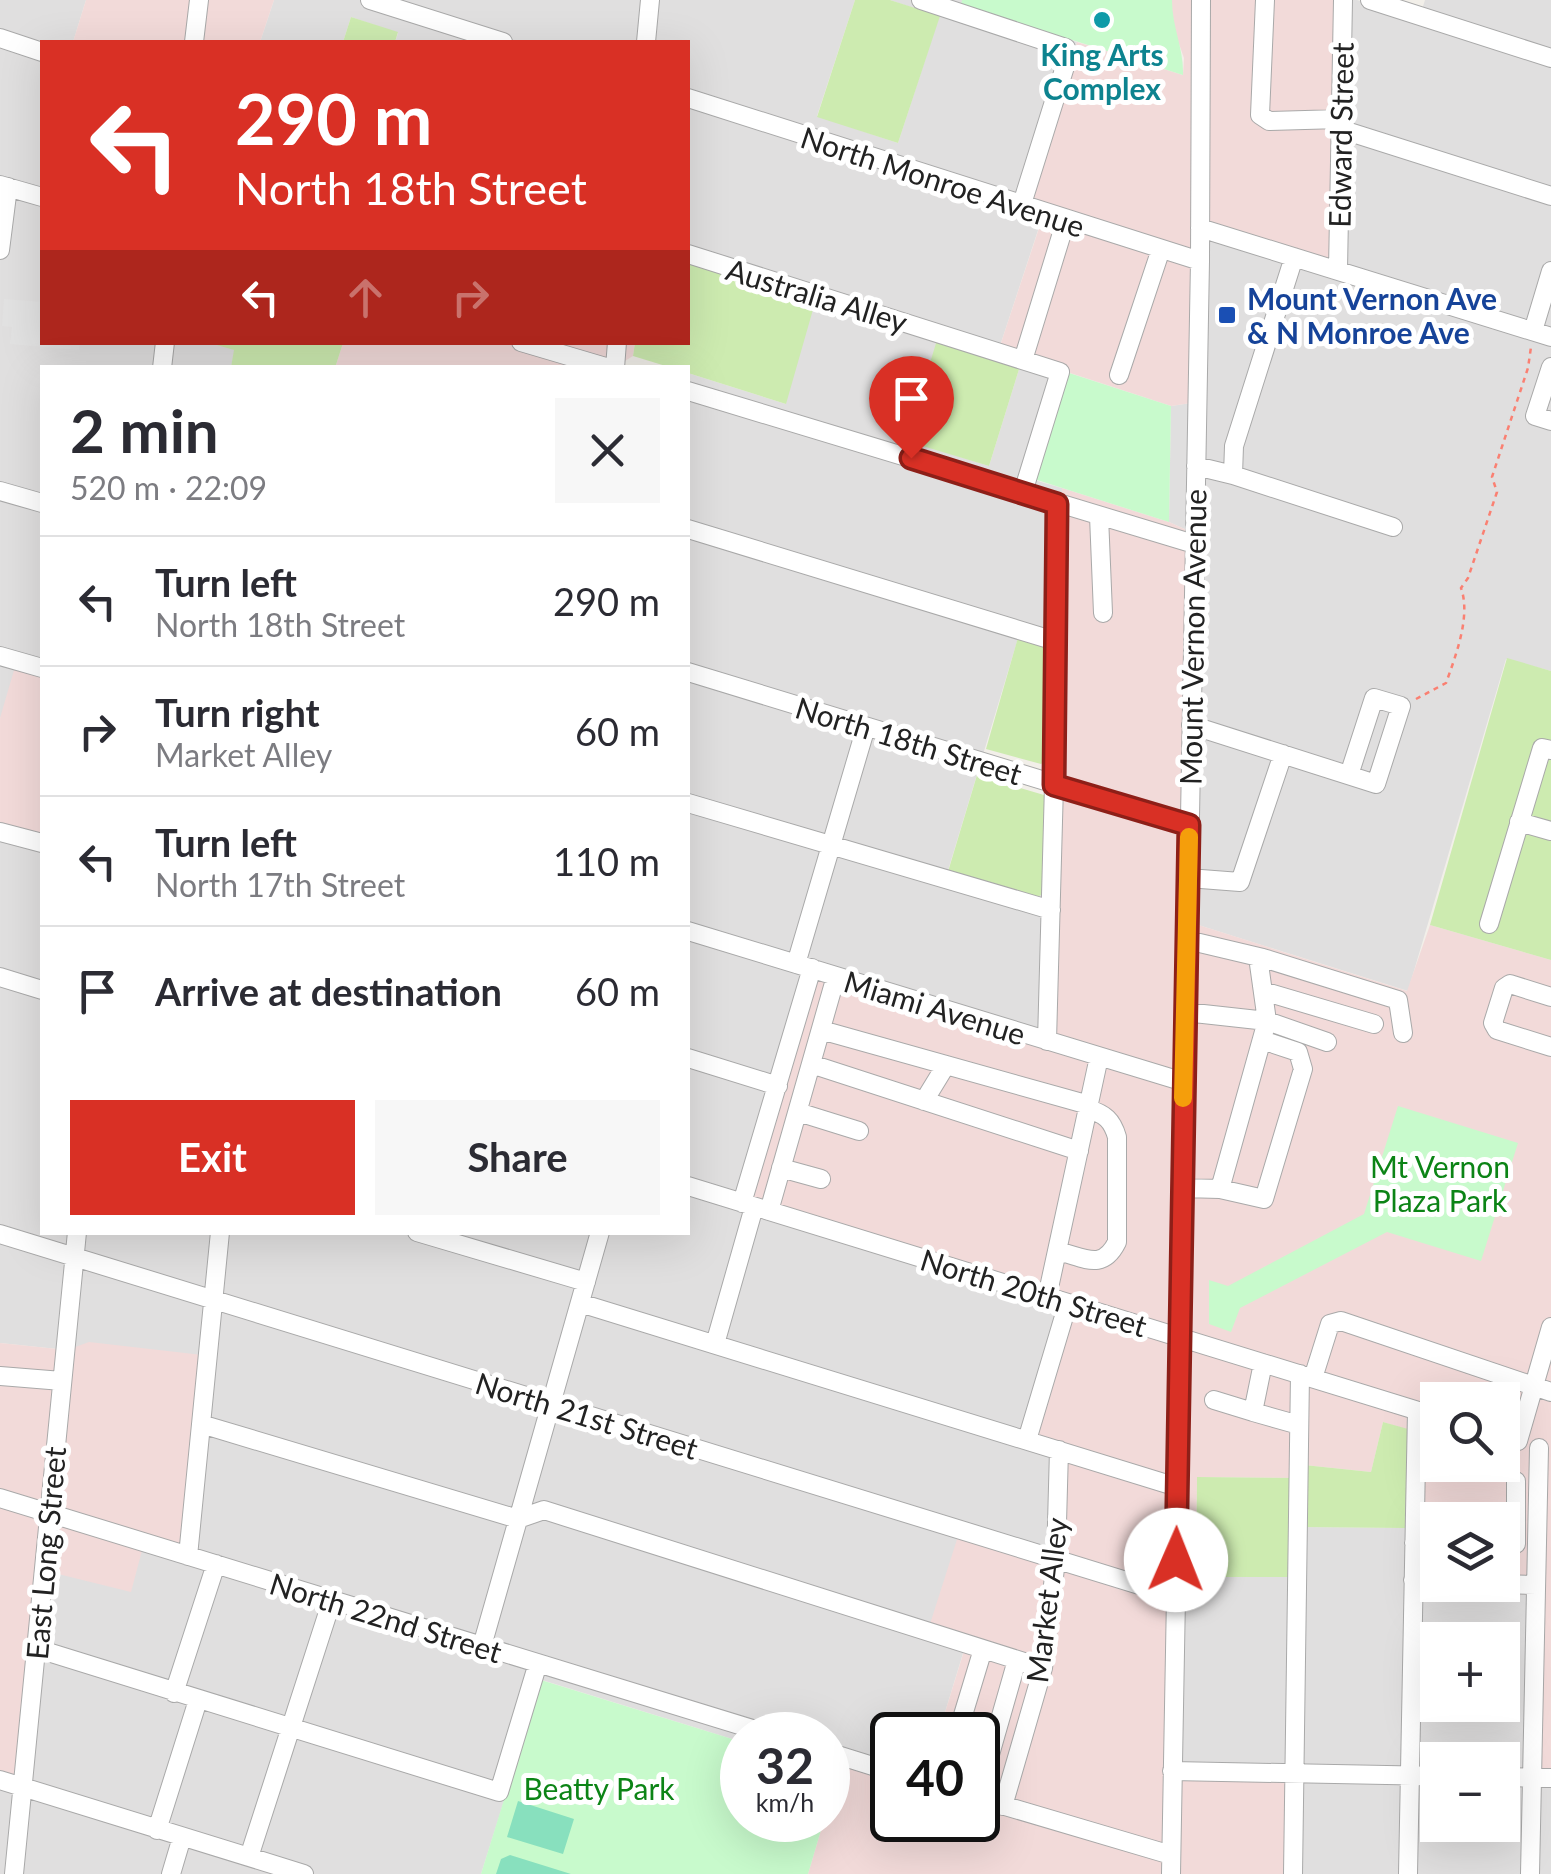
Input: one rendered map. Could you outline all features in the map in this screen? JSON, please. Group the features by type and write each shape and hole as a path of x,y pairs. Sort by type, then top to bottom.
{"street":[{"path":"194,40 198,0"},
{"path":"370,0 497,40"},
{"path":"646,40 650,0"},
{"path":"921,0 1066,48 1068,57 1022,207"},
{"name":"Mount Vernon Avenue","path":"1170,1874 1200,261 1201,0"},
{"path":"1265,0 1260,115 1268,121 1340,124 1551,196"},
{"name":"Edward Street","path":"1338,270 1343,0"},
{"path":"1370,0 1551,58"},
{"path":"0,38 40,51"},
{"name":"North Monroe Avenue","path":"690,99 1200,261"},
{"path":"0,250 4,186 40,196"},
{"path":"1022,360 1066,220"},
{"path":"1200,228 1542,334 1551,271"},
{"path":"1119,375 1161,250"},
{"name":"Australia Alley","path":"690,255 1060,372 1023,492"},
{"path":"1233,474 1234,446 1294,257"},
{"path":"532,345 602,365"},
{"path":"1551,367 1535,416 1551,421"},
{"path":"690,392 1194,544"},
{"path":"1196,466 1233,474 1394,527"},
{"path":"0,492 40,502"},
{"path":"1047,1041 1057,504"},
{"path":"1098,516 1103,613"},
{"path":"690,530 1056,641"},
{"path":"0,656 40,667"},
{"name":"North 18th Street","path":"690,673 1189,825"},
{"path":"1191,725 1350,776 1376,784 1401,706 1374,698 1350,776"},
{"path":"715,1344 755,1207 804,966 866,727"},
{"path":"1488,924 1542,748 1551,750"},
{"path":"1188,878 1240,882 1282,754"},
{"path":"690,805 1050,910"},
{"path":"1520,822 1551,831"},
{"path":"0,832 40,842"},
{"name":"Miami Avenue","path":"690,931 1184,1082"},
{"path":"1186,940 1258,957 1398,1000 1403,1033"},
{"path":"1220,1189 1267,1021 1258,957"},
{"path":"755,1207 781,1168 836,976"},
{"path":"0,977 40,989"},
{"path":"1551,997 1510,984 1504,988 1493,1023 1497,1030 1551,1047"},
{"path":"1263,991 1374,1024"},
{"path":"1185,1012 1267,1021 1328,1042"},
{"path":"821,1030 1088,1107 1113,1122 1117,1137 1117,1242 1110,1257 1101,1261 1057,1251"},
{"path":"1182,1188 1220,1189 1264,1199 1303,1069 1298,1052 1262,1040"},
{"path":"1047,1297 1099,1057"},
{"path":"690,1059 778,1086"},
{"path":"811,1064 1079,1150"},
{"path":"924,1101 946,1065"},
{"path":"798,1112 859,1131"},
{"path":"781,1168 820,1180"},
{"name":"North 20th Street","path":"690,1187 1420,1411"},
{"name":"North 21st Street","path":"0,1234 1175,1596"},
{"name":"East Long Street","path":"14,1874 77,1235"},
{"path":"188,1556 220,1235"},
{"path":"427,1235 586,1282"},
{"path":"482,1646 599,1235"},
{"path":"580,1303 1177,1487"},
{"path":"1028,1440 1068,1303"},
{"path":"1293,1874 1299,1425 1306,1376 1330,1324 1341,1321 1542,1389"},
{"path":"1520,1423 1542,1389 1551,1328"},
{"path":"1254,1412 1263,1363"},
{"path":"0,1376 62,1382"},
{"path":"1214,1400 1299,1425"},
{"path":"1408,1874 1417,1410"},
{"path":"201,1424 518,1518 544,1510 1015,1667 1043,1668"},
{"path":"1520,1442 1545,1450 1536,1585 1541,1778 1530,1874"},
{"name":"Market Alley","path":"1003,1806 1043,1668 1056,1560 1060,1450"},
{"name":"North 22nd Street","path":"0,1498 720,1719"},
{"path":"1414,1542 1420,1542"},
{"path":"1520,1544 1537,1544"},
{"path":"174,1693 216,1564"},
{"path":"1413,1580 1420,1580"},
{"path":"1520,1585 1536,1585"},
{"path":"249,1857 332,1600"},
{"path":"35,1648 499,1792 538,1664"},
{"path":"964,1712 981,1656"},
{"path":"1000,1717 1015,1667"},
{"path":"157,1830 198,1700"},
{"path":"1002,1711 1028,1719"},
{"path":"1172,1771 1420,1775"},
{"path":"0,1780 304,1874"},
{"path":"1000,1805 1171,1854"},
{"path":"171,1874 182,1837"}],"path":[{"path":"1401,706 1446,683 1457,650 1465,600 1460,588 1468,578 1496,492 1492,477 1542,334"}],"shaded area":[{"path":"0,0 86,0 74,40 40,40 40,345 219,345 235,350 231,365 40,365 40,670 0,718"},
{"path":"86,0 274,0 261,40 74,40"},
{"path":"274,0 855,0 817,116 898,143 939,17 890,0 962,0 962,5 1077,42 1022,208 1043,215 996,358 907,440 989,466 1020,366 1065,379 1034,480 1062,488 1059,613 1042,643 1019,635 947,874 1045,893 1070,1304 1058,1453 1055,1556 968,1637 945,1712 870,1712 870,1768 850,1763 850,1712 720,1712 720,1735 542,1680 481,1874 0,1874 0,1780 67,1350 0,1343 0,831 40,843 40,1235 690,1235 690,374 786,404 690,263 690,40 396,40 398,33 351,17 344,40 261,40"},
{"path":"1172,0 1345,0 1338,276 1201,237 1198,402 1171,406 1067,372 996,358 1043,216 1022,208 1077,42 1183,75 1184,58 1172,24"},
{"path":"1345,0 1419,19 1425,0 1551,0 1551,671 1506,659 1408,991 1189,922 1198,535 1169,522 1171,406 1198,402 1201,236"},
{"path":"4,299 40,302 40,345 80,345 79,350 10,344 12,327 2,326"},
{"path":"342,345 635,345 633,356 618,365 574,359 572,365 336,365"},
{"path":"1062,488 1198,535 1189,922 1407,991 1430,925 1551,960 1551,1776 1534,1776 1534,1595 1520,1594 1520,1502 1420,1502 1420,1587 1415,1587 1416,1528 1405,1528 1408,1430 1383,1422 1371,1472 1304,1465 1303,1478 1197,1477 1196,1577 1177,1577 1175,1769 1293,1772 1292,1874 808,1874 817,1842 850,1842 850,1762 870,1768 870,1842 1000,1842 1000,1712 945,1712 968,1638 930,1624 960,1530 1054,1555 1058,1454 1032,1436 1070,1304 741,1205 812,970 1049,1045 1048,800 1042,643 1059,612"},
{"path":"17,660 40,667 40,843 0,831 0,718"},
{"path":"89,1342 211,1356 190,1557 144,1543 131,1592 46,1571 27,1789 0,1780 0,1343 67,1350"},
{"path":"1297,1527 1417,1528 1415,1587 1420,1587 1420,1602 1520,1602 1520,1594 1534,1595 1551,1776 1551,1874 1292,1874 1175,1769 1177,1577 1297,1576"}],"green space":[{"path":"855,0 890,0 940,16 898,143 817,117"},
{"path":"962,0 1172,0 1183,75 961,5"},
{"path":"351,17 398,32 396,40 344,40"},
{"path":"690,261 816,299 786,404 690,374 690,365 662,365 633,356 635,345 690,345"},
{"path":"937,340 1020,366 989,466 906,441"},
{"path":"217,345 342,345 336,365 231,365 234,350"},
{"path":"1066,372 1171,406 1169,522 1034,479"},
{"path":"1019,634 1042,643 1048,652 1047,760 1041,764 986,749"},
{"path":"1507,658 1551,671 1551,960 1430,925"},
{"path":"977,775 1044,795 1048,800 1045,893 1035,898 947,875"},
{"name":"Mt Vernon Plaza Park","path":"1398,1106 1518,1143 1481,1261 1387,1232 1240,1308 1231,1332 1209,1324 1209,1280 1228,1286 1364,1214"},
{"path":"1383,1422 1408,1429 1405,1528 1298,1527 1298,1577 1196,1577 1197,1477 1302,1478 1304,1465 1371,1472"},
{"name":"Beatty Park","path":"541,1680 720,1735 720,1842 817,1842 808,1874 481,1874"},
{"path":"518,1801 574,1819 563,1854 507,1837"},
{"path":"510,1855 571,1874 496,1874 501,1859"}],"slow traffic":[{"path":"1183,1098 1189,837"}],"place":[{"name":"King Arts Complex","path":"1102,20"},
{"name":"Mount Vernon Ave & N Monroe Ave","path":"1227,315"}],"route":[{"path":"911,458 1057,504 1054,785 1189,825 1176,1560"}]}
